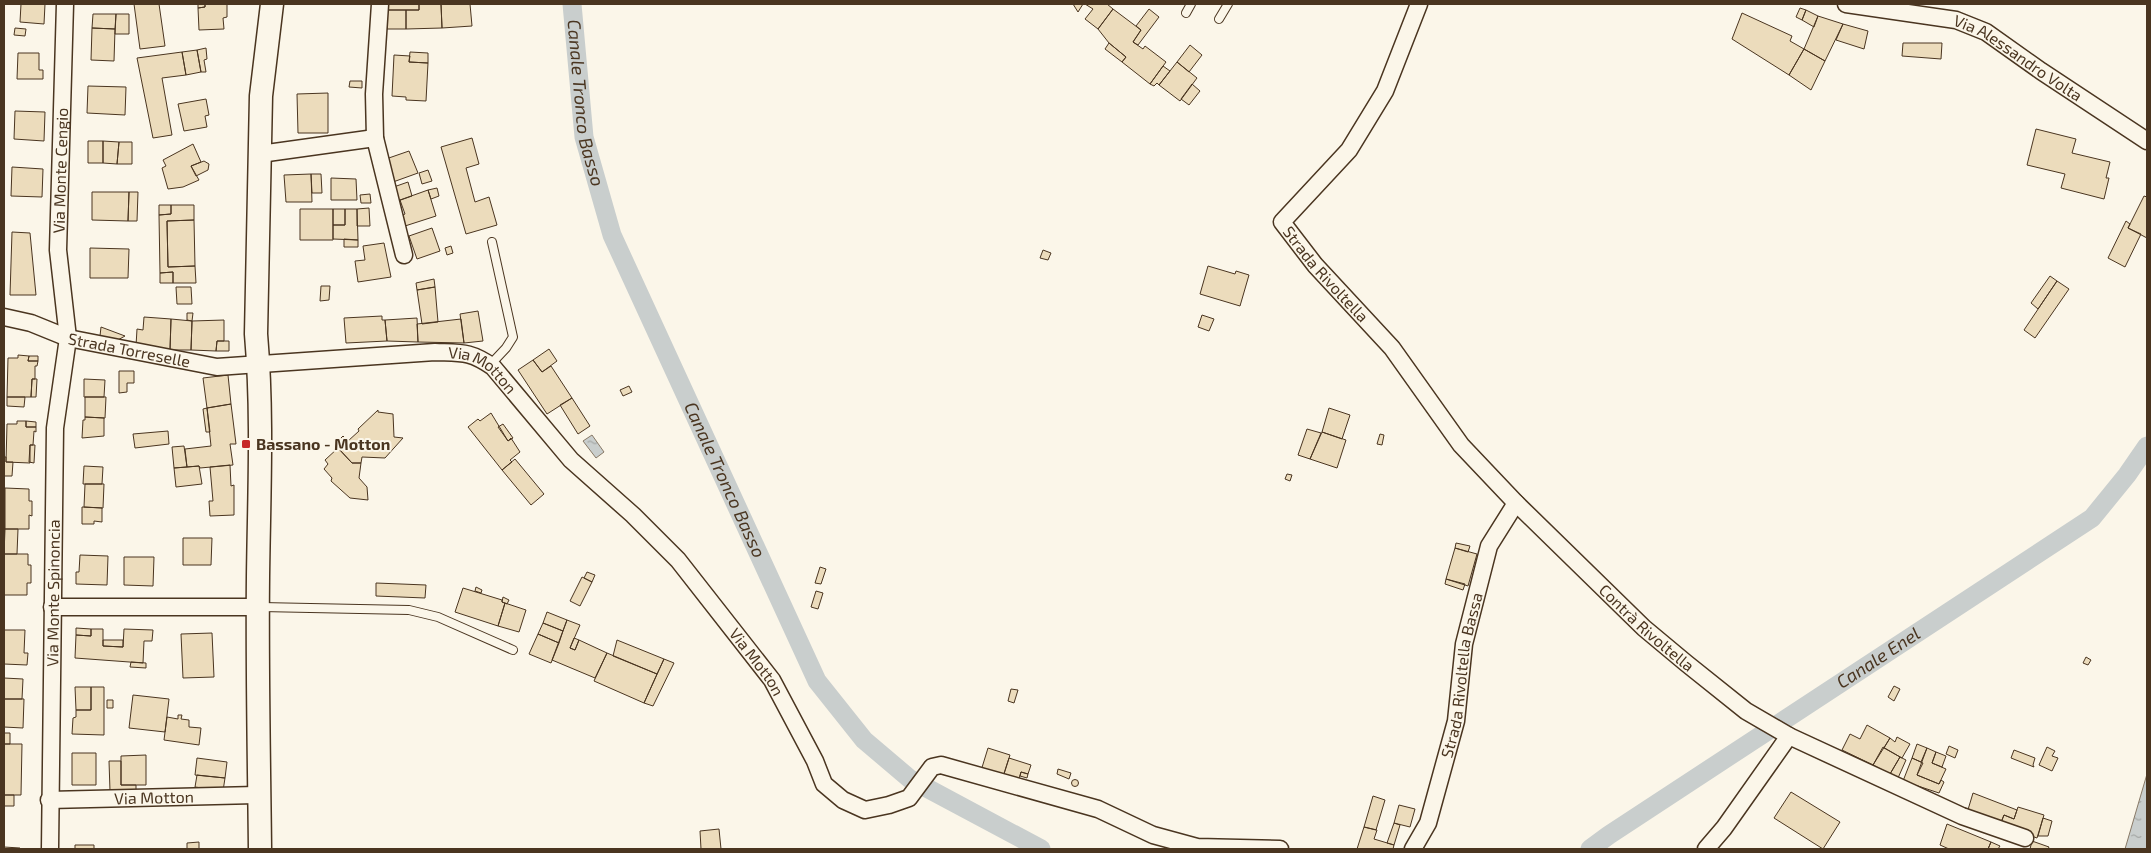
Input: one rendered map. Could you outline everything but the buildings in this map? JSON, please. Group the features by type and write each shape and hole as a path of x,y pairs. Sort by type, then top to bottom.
{"main road":[{"path":"260,849 258,607 259,363 256,334 260,96 272,4"}],"street":[{"name":"Via Monte Cengio","path":"65,4 58,250 68,338"},
{"path":"380,4 374,94 375,138 404,255"},
{"name":"Strada Rivoltella","path":"1419,4 1385,91 1349,150 1282,222 1315,265 1392,348 1461,445 1516,503"},
{"name":"Via Alessandro Volta","path":"1846,4 1956,20 1986,32 2147,141"},
{"path":"260,154 375,138"},
{"name":"Strada Torreselle","path":"4,317 31,323 68,338 217,367 259,363"},
{"name":"Via Monte Spinoncia","path":"50,849 49,800 55,428 68,338"},
{"name":"Via Motton","path":"259,363 435,352 468,353 481,358 490,365 571,460 632,514 678,560 772,680 816,762 824,784 842,800 864,810 889,805 909,798 932,767 941,765 1089,807 1153,834 1197,847 1280,849"},
{"name":"Contrà Rivoltella","path":"1516,503 1644,628 1746,712 1789,736 1962,816 2025,838"},
{"name":"Strada Rivoltella Bassa","path":"1413,849 1428,823 1454,730 1464,644 1489,546 1516,503"},
{"path":"52,607 258,607"},
{"path":"1706,849 1724,828 1789,736"},
{"name":"Via Motton","path":"49,800 259,795"}],"lane":[{"path":"1186,13 1191,4"},
{"path":"1219,19 1228,4"},
{"path":"490,365 506,348 513,336 492,242"},
{"path":"258,607 409,610 438,617 513,650"}],"water":[{"path":"592,435 604,452 596,458 583,441"},
{"path":"2147,774 2147,849 2125,849"}],"waterway":[{"name":"Canale Tronco Basso","path":"572,4 584,137 612,235 817,681 864,740 910,779 1041,849"},
{"name":"Canale Enel","path":"1590,849 2092,518 2127,475 2147,446"}],"place":[{"name":"Bassano - Motton","path":"246,444"}]}
